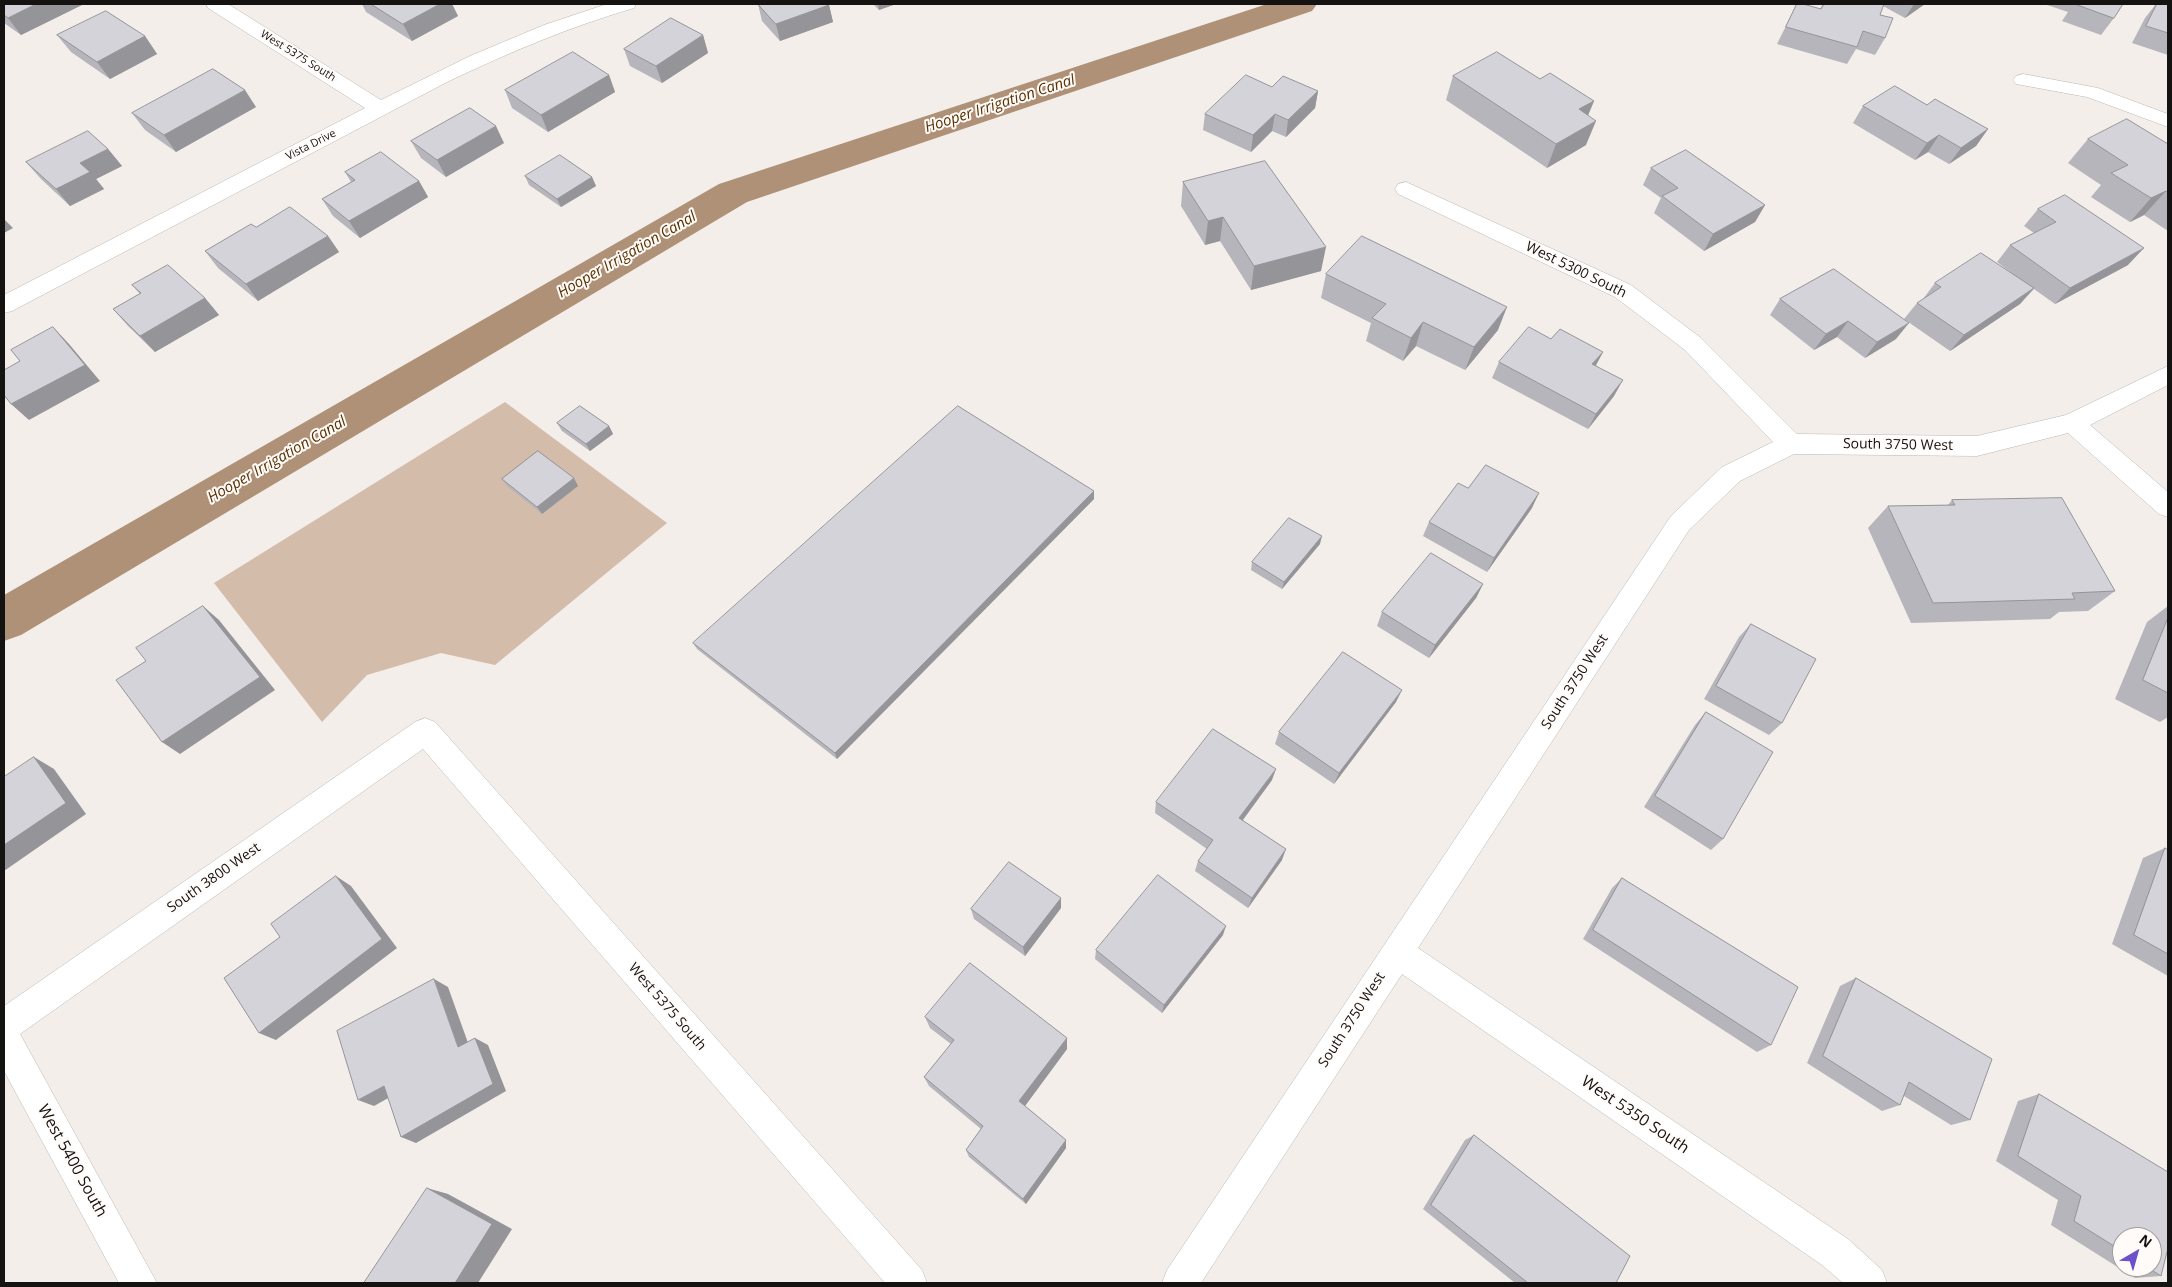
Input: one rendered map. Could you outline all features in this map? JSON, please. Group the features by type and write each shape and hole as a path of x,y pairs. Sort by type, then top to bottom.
{"street":[{"name":"West 5375 South","path":"215,4 381,109"},
{"name":"Vista Drive","path":"4,305 381,109 503,48 592,13 627,4"},
{"path":"2023,80 2091,92 2168,121"},
{"name":"West 5300 South","path":"1406,189 1623,291 1693,344 1791,444"},
{"name":"South 3750 West","path":"1180,1283 1680,523 1731,474 1791,444 1977,446 2072,423 2168,375"},
{"path":"2072,423 2168,506"},
{"name":"West 5375 South","path":"425,732 909,1283"},
{"name":"South 3800 West","path":"4,1025 425,732"},
{"name":"West 5350 South","path":"1397,952 1835,1252 1869,1283"},
{"name":"West 5400 South","path":"4,1038 139,1283"}],"shaded area":[{"path":"505,402 667,523 495,665 441,653 367,675 322,722 214,583"}],"building":[{"path":"4,4 36,4 8,18 4,15"},
{"path":"371,4 440,4 403,24"},
{"path":"758,4 828,4 829,5 776,24"},
{"path":"1797,4 1821,9 1824,4 1884,4 1880,15 1893,18 1885,38 1863,31 1857,47 1786,27"},
{"path":"2075,4 2123,4 2114,18"},
{"path":"2157,4 2168,4 2168,33 2146,26"},
{"path":"106,11 145,36 97,62 57,35"},
{"path":"671,18 703,35 656,66 624,49"},
{"path":"573,52 609,75 541,115 505,90"},
{"path":"1497,52 1540,79 1550,73 1594,101 1579,109 1596,121 1556,144 1453,76"},
{"path":"213,69 245,90 164,135 132,113"},
{"path":"1246,75 1272,87 1283,76 1318,91 1288,120 1275,114 1253,135 1205,114"},
{"path":"1895,86 1927,105 1935,99 1988,129 1961,148 1939,135 1927,143 1863,106"},
{"path":"470,108 496,126 437,160 411,141"},
{"path":"2127,119 2168,144 2168,192 2166,191 2151,198 2111,173 2128,165 2088,139"},
{"path":"88,131 108,149 80,163 90,172 56,189 26,162"},
{"path":"1686,150 1765,205 1713,234 1662,196 1678,188 1651,168"},
{"path":"381,152 419,181 349,221 322,199 355,180 345,172"},
{"path":"560,155 592,177 557,199 525,176"},
{"path":"1265,161 1326,247 1254,266 1223,217 1208,221 1183,182"},
{"path":"2065,195 2144,248 2070,288 2010,245 2056,222 2038,209"},
{"path":"290,207 328,236 246,284 205,251 251,224 256,227"},
{"path":"1362,236 1507,307 1474,347 1423,322 1411,338 1372,318 1386,304 1326,274"},
{"path":"1981,253 2034,288 1964,335 1917,303 1941,287 1935,283"},
{"path":"168,265 205,298 140,336 113,309 141,293 132,285"},
{"path":"1834,269 1909,323 1877,342 1848,321 1826,334 1780,299"},
{"path":"53,327 85,365 11,404 4,395 4,370 20,361 11,350"},
{"path":"1529,327 1551,339 1560,329 1603,352 1592,364 1623,380 1596,414 1499,362"},
{"path":"580,406 609,426 586,444 557,423"},
{"path":"958,406 1094,491 835,753 693,643"},
{"path":"538,451 574,478 537,507 502,479"},
{"path":"1486,465 1539,493 1494,558 1429,522 1458,483 1468,488"},
{"path":"2062,498 2115,591 2072,593 2075,599 1933,603 1888,506 1955,505 1952,500"},
{"path":"1289,518 1322,536 1284,582 1252,562"},
{"path":"1431,553 1483,584 1435,645 1382,612"},
{"path":"203,606 260,677 162,742 116,680 146,661 136,648"},
{"path":"2168,618 2168,693 2143,680"},
{"path":"1751,624 1816,659 1782,723 1716,686"},
{"path":"1343,652 1402,690 1339,773 1279,732"},
{"path":"1706,712 1773,752 1723,839 1655,796"},
{"path":"1213,729 1276,769 1239,818 1286,849 1252,898 1198,861 1213,840 1156,802"},
{"path":"34,757 66,803 4,845 4,777"},
{"path":"2165,848 2168,850 2168,954 2134,935"},
{"path":"1009,862 1061,898 1023,947 971,909"},
{"path":"1158,875 1226,926 1164,1005 1096,950"},
{"path":"336,876 382,939 259,1033 224,978 280,937 271,924"},
{"path":"1622,878 1798,987 1771,1045 1593,930"},
{"path":"970,963 1067,1038 1019,1101 1066,1140 1023,1199 966,1150 983,1126 924,1077 954,1040 925,1017"},
{"path":"1856,978 1992,1059 1970,1120 1909,1082 1900,1105 1823,1056"},
{"path":"434,979 458,1047 475,1038 493,1084 401,1137 384,1086 358,1100 337,1031"},
{"path":"2039,1094 2168,1172 2168,1248 2162,1272 2162,1227 2112,1227 2112,1245 2074,1221 2081,1196 2018,1156"},
{"path":"1474,1135 1630,1256 1616,1283 1528,1283 1431,1205"},
{"path":"427,1188 492,1224 455,1283 364,1283"}],"waterway":[{"name":"Hooper Irrigation Canal","path":"4,620 733,193 1300,4"}]}
